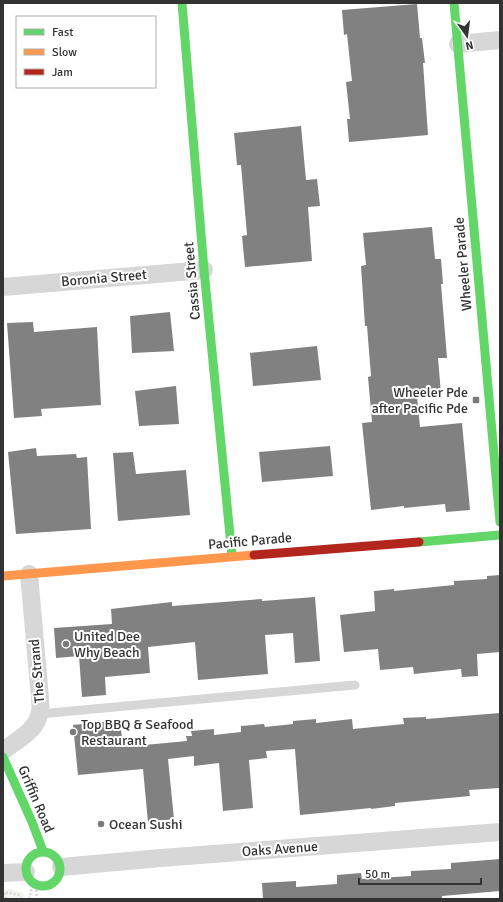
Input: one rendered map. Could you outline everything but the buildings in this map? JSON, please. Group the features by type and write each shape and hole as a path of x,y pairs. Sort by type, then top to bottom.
{"street":[{"name":"Cassia Street","path":"182,3 204,270 232,556"},
{"name":"Wheeler Parade","path":"454,3 500,522"},
{"path":"458,44 500,40"},
{"name":"Boronia Street","path":"3,287 204,270"},
{"name":"Pacific Parade","path":"3,576 500,535"},
{"name":"The Strand","path":"3,751 30,731 37,722 40,711 29,574"},
{"name":"Griffin Road","path":"3,757 32,822 43,851"},
{"name":"Oaks Avenue","path":"61,868 500,832"},
{"path":"3,873 37,884 50,885 58,878 61,868 57,858 53,854 43,851 37,852 29,858 27,862 37,884"}],"lane":[{"path":"39,714 355,685"}],"path":[{"path":"29,899 37,884"},
{"path":"37,884 37,899"},
{"path":"6,899 6,892 19,895 21,899"}],"shaded area":[{"path":"3,889 10,889 23,893 26,899 3,899"}],"traffic: fast":[{"path":"182,3 204,270 232,556"},
{"path":"454,3 500,522"},
{"path":"419,542 500,535"},
{"path":"3,757 32,822 43,851"},
{"path":"40,852 46,852 50,853 57,859 60,869 59,876 53,883 46,886 40,886 36,885 29,879 26,872 26,866 27,862 33,855 40,852"}],"traffic: slow":[{"path":"3,576 254,555"}],"traffic: jam":[{"path":"254,555 419,542"}],"place":[{"name":"Wheeler Pde after Pacific Pde","path":"476,400"},
{"name":"United Dee Why Beach","path":"66,644"},
{"name":"Top BBQ & Seafood Restaurant","path":"73,732"},
{"name":"Ocean Sushi","path":"101,824"}]}
